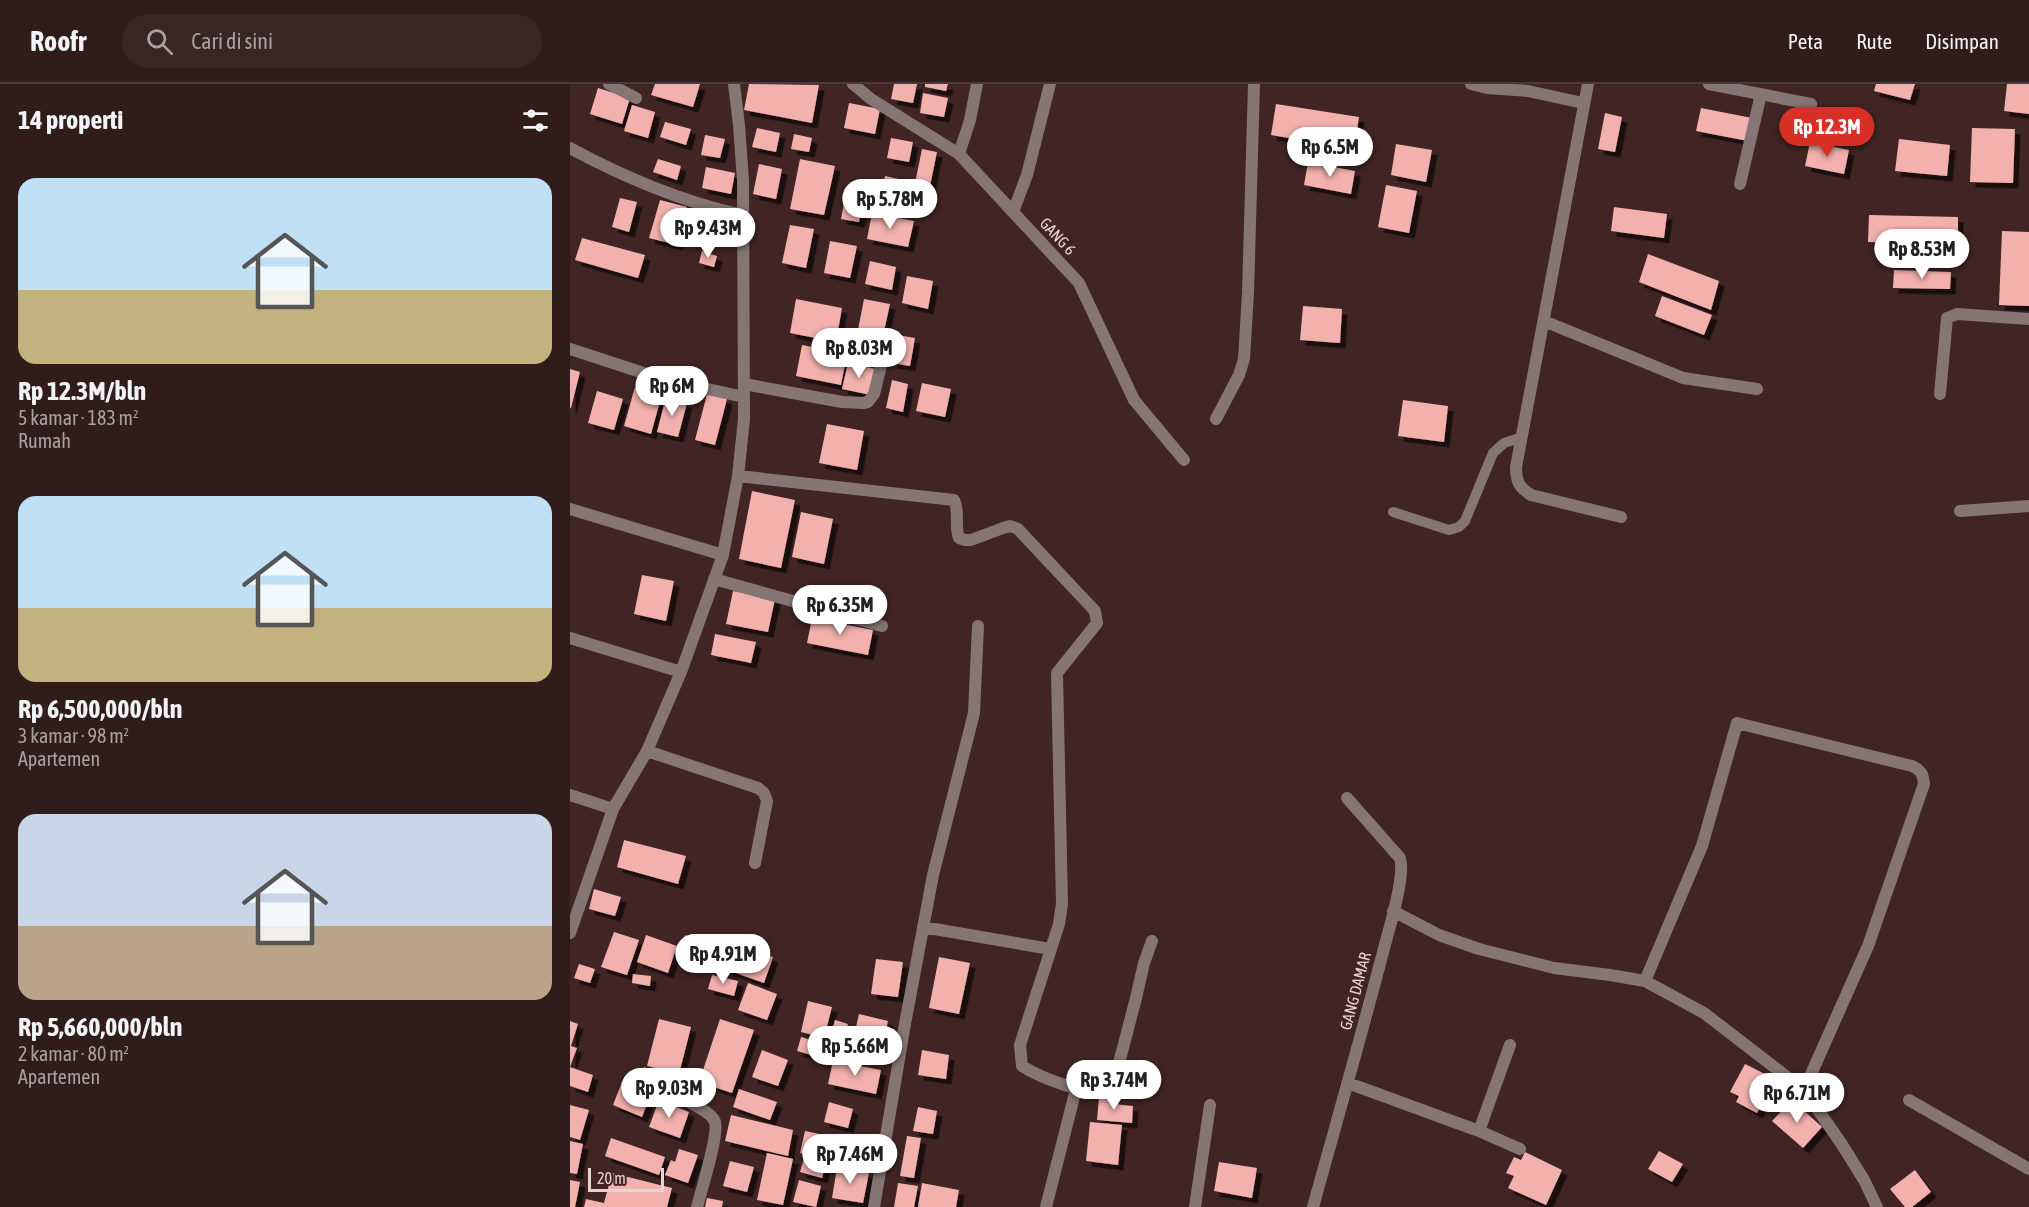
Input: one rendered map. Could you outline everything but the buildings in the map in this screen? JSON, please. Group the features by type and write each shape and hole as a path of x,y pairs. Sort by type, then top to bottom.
{"street":[{"path":"609,84 636,98"},
{"path":"570,933 613,809 647,751 681,672 723,555 738,476 744,419 743,215 739,125 734,84"},
{"name":"GANG 6","path":"853,84 871,99 959,154 1079,283 1134,400 1184,460"},
{"path":"959,154 970,120 977,84"},
{"path":"1013,212 1027,175 1050,84"},
{"path":"1216,419 1239,375 1244,358 1254,84"},
{"path":"1471,84 1487,88 1528,91 1583,103"},
{"path":"1588,84 1516,467 1516,480 1521,489 1531,495 1621,517"},
{"path":"1709,84 1812,104"},
{"path":"1740,184 1761,94"},
{"path":"570,148 696,203 743,215"},
{"path":"1940,394 1947,318 1957,314 2029,319"},
{"path":"1544,321 1683,378 1757,389"},
{"path":"570,349 662,379 863,403 868,402 874,394 886,345"},
{"path":"738,476 954,500 957,505 959,538 971,540 1010,526 1018,529 1095,610 1097,623 1061,667 1056,679 1063,880 1059,924 1020,1045 1022,1066 1076,1089 1095,1094 1112,1090 1144,963 1152,941"},
{"path":"1959,511 2029,506"},
{"path":"570,509 723,555"},
{"path":"714,579 882,626"},
{"path":"874,1207 933,875 974,713 978,626"},
{"path":"570,638 681,672"},
{"path":"1645,981 1702,846 1737,723 1919,769 1923,775 1924,784 1868,946 1804,1090"},
{"path":"647,751 758,788 765,793 767,801 755,863"},
{"path":"570,795 613,809"},
{"name":"GANG DAMAR","path":"1312,1207 1394,911 1402,866 1400,858 1347,798"},
{"path":"1394,911 1439,935 1479,949 1554,968 1645,981 1704,1012 1804,1090 1847,1152 1877,1207"},
{"path":"923,927 1050,949"},
{"path":"1479,1131 1510,1045"},
{"path":"1348,1083 1479,1131 1520,1149"},
{"path":"1046,1207 1076,1089"},
{"path":"1909,1100 2029,1169"},
{"path":"689,1102 715,1121 715,1136 697,1207"},
{"path":"1195,1207 1210,1105"}],"lane":[{"path":"1393,512 1449,530 1459,527 1465,521 1493,453 1504,443 1522,437"}]}
